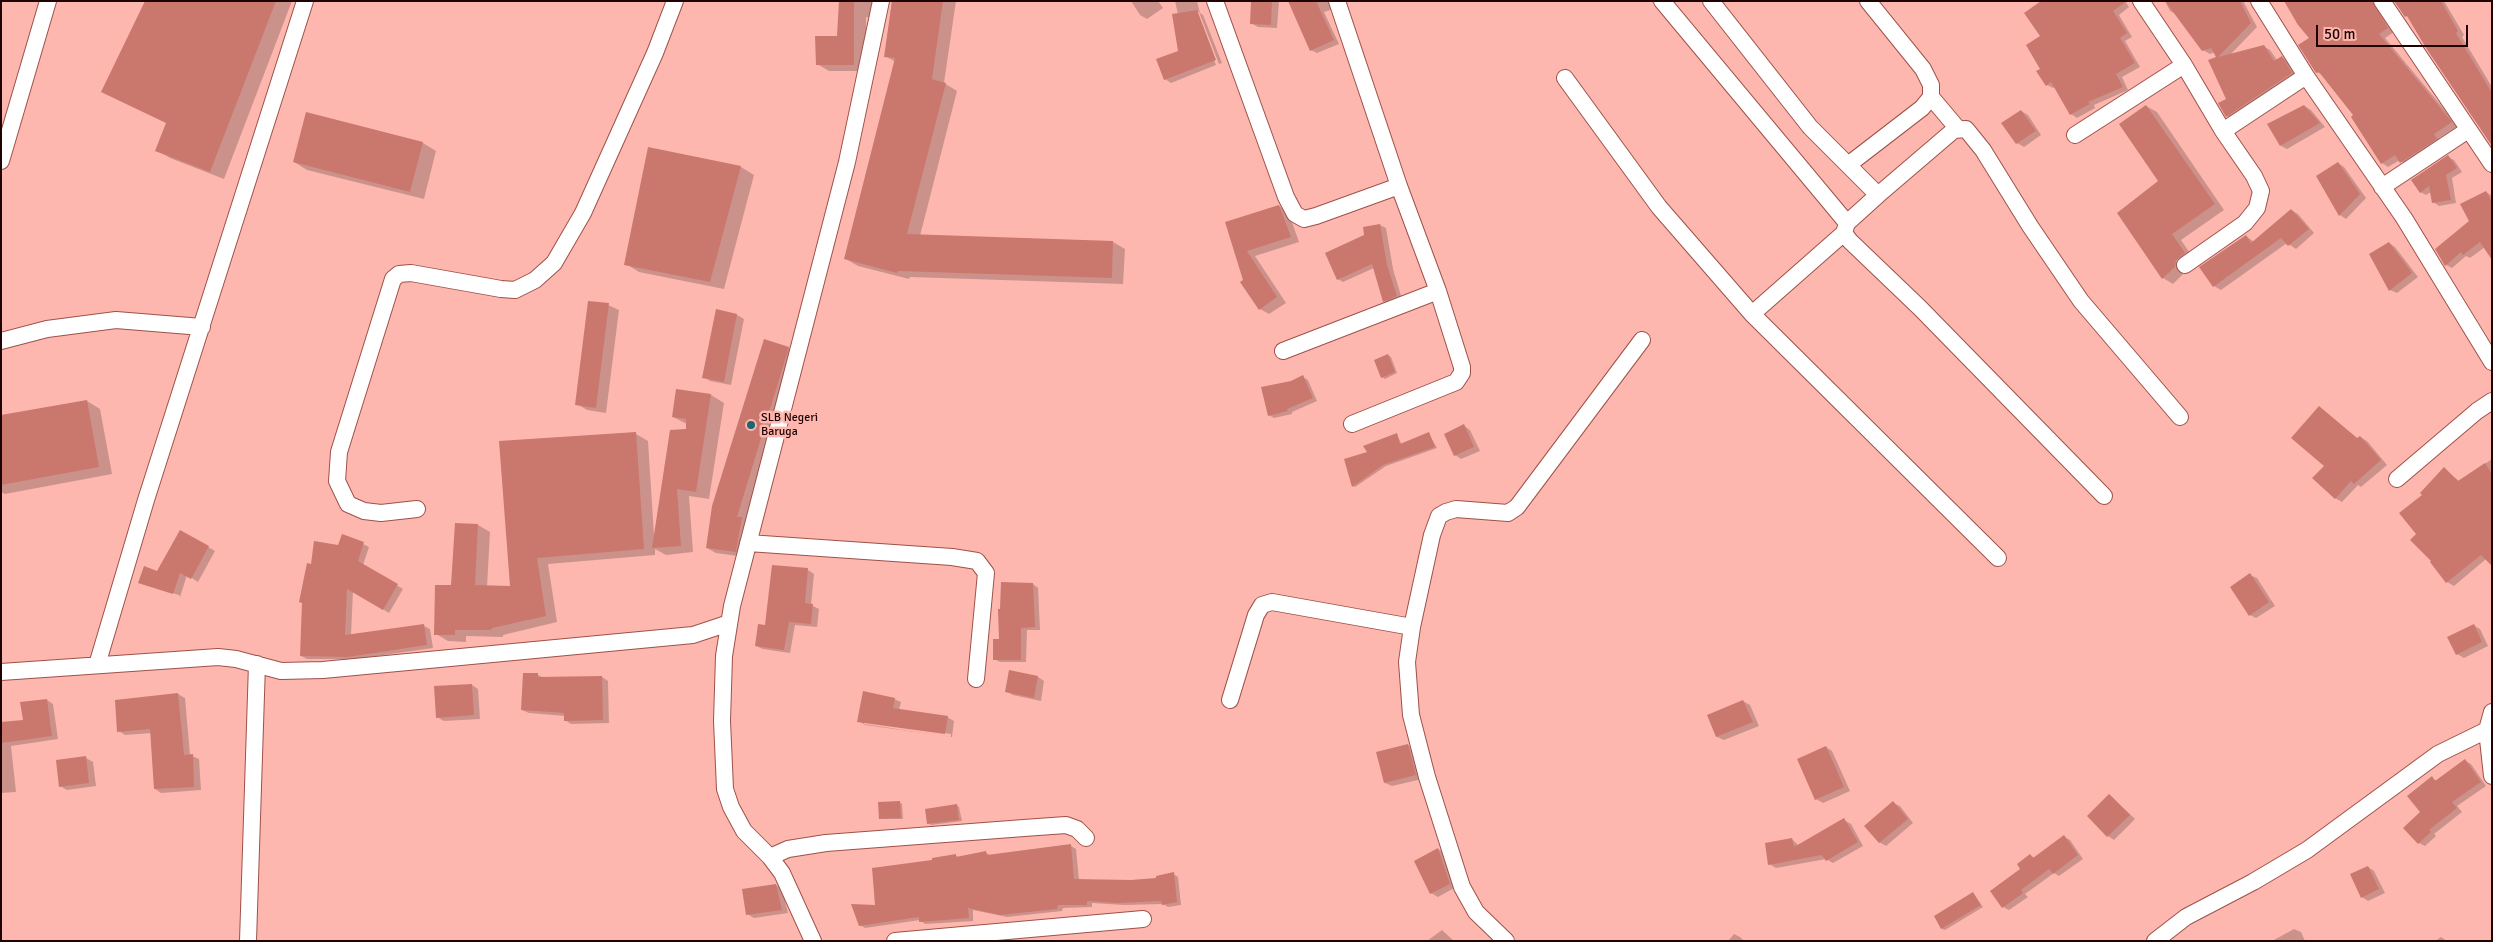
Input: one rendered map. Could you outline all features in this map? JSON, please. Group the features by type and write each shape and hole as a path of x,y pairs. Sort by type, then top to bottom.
{"street":[{"path":"1,161 48,1"},
{"path":"97,665 146,500 305,1"},
{"path":"417,509 381,513 364,511 348,504 337,481 339,452 393,279 399,274 411,273 515,290 535,280 554,263 582,213 655,53 675,1"},
{"path":"813,941 782,873 770,857 744,831 731,808 725,790 722,721 724,656 729,623 748,543 847,162 881,1"},
{"path":"1215,1 1286,197 1295,214 1304,219 1316,216 1399,186"},
{"path":"1337,1 1399,186 1438,291 1462,367 1459,378 1448,386 1352,424"},
{"path":"1662,1 1846,228 2104,496"},
{"path":"1711,1 1810,127 1878,195"},
{"path":"1848,165 1922,108 1931,97 1931,84 1923,70 1868,1"},
{"path":"2141,1 2184,65 2223,131 2254,176 2261,191 2257,208 2245,223 2185,265"},
{"path":"2259,1 2306,76 2410,227 2492,362"},
{"path":"2382,1 2492,164"},
{"path":"2075,136 2184,65"},
{"path":"2223,131 2306,76"},
{"path":"1565,78 1659,208 1752,314 1998,558"},
{"path":"1931,97 1958,129"},
{"path":"1752,314 1846,228 1878,195 1954,130 1966,129 1983,150 2030,226 2086,308 2180,417"},
{"path":"2382,187 2468,130"},
{"path":"1283,351 1438,291"},
{"path":"1,341 47,329 116,320 202,327"},
{"path":"1506,941 1476,912 1451,856 1427,777 1409,697 1407,662 1412,627 1432,535 1439,516 1456,509 1508,513 1517,507 1642,340"},
{"path":"2397,479 2476,411 2492,401"},
{"path":"748,543 952,557 977,561 986,573 976,679"},
{"path":"1230,700 1256,615 1262,605 1272,602 1412,627"},
{"path":"1,672 218,657 282,671 323,670 683,636 729,623"},
{"path":"248,941 257,664"},
{"path":"2492,712 2487,730 2492,776"},
{"path":"2155,941 2186,917 2253,882 2307,850 2438,754 2487,730"},
{"path":"770,857 788,849 826,843 1024,828 1066,826 1077,829 1086,838"},
{"path":"895,941 930,940 1143,919"}],"building":[{"path":"145,1 276,1 210,172 155,151 166,123 101,92"},
{"path":"839,1 854,1 854,65 816,65 815,36 837,36"},
{"path":"892,1 943,1 932,79 946,83 907,234 1113,241 1112,278 898,271 897,273 844,259 895,58 884,57"},
{"path":"1251,1 1272,1 1271,25 1250,24"},
{"path":"1288,1 1316,1 1334,40 1310,51"},
{"path":"2041,1 2127,1 2113,11 2127,33 2120,38 2135,63 2116,74 2123,87 2088,102 2090,104 2070,115 2051,82 2046,86 2036,71 2040,69 2026,45 2040,36 2024,13"},
{"path":"2165,1 2240,1 2251,23 2218,57 2264,45 2274,61 2282,56 2292,73 2226,117 2218,103 2226,99 2208,60 2216,57 2211,48 2202,51"},
{"path":"2284,1 2372,1 2388,28 2379,34 2452,122 2434,134 2437,139 2400,163 2395,155 2381,164 2351,117 2353,115 2319,72 2316,73 2298,45 2309,38 2298,25"},
{"path":"2394,1 2441,1 2458,31 2456,33 2492,93 2492,146 2426,48 2407,16 2405,17"},
{"path":"1197,10 1216,60 1164,80 1156,59 1178,51 1172,14"},
{"path":"2146,105 2215,204 2172,234 2185,253 2176,260 2175,267 2162,279 2117,213 2158,181 2119,124"},
{"path":"2304,105 2320,123 2280,146 2267,124"},
{"path":"2021,110 2036,131 2016,144 2001,123"},
{"path":"306,112 423,142 410,192 293,162"},
{"path":"648,147 741,166 710,282 624,265"},
{"path":"2448,155 2457,168 2446,175 2451,200 2432,203 2429,186 2420,193 2411,180"},
{"path":"2338,162 2360,194 2339,216 2316,176"},
{"path":"2486,191 2492,202 2492,260 2480,242 2463,255 2461,252 2445,266 2435,249 2469,221 2460,204"},
{"path":"1279,205 1291,237 1247,251 1277,297 1259,310 1240,282 1243,280 1225,222"},
{"path":"2291,209 2309,229 2288,246 2281,238 2213,287 2199,267 2246,235 2251,243"},
{"path":"1380,224 1387,265 1397,296 1383,302 1372,264 1337,280 1325,253 1364,235 1363,227"},
{"path":"2389,242 2412,273 2389,291 2369,254"},
{"path":"588,301 609,303 596,408 575,405"},
{"path":"716,309 737,314 724,382 702,378"},
{"name":"SLB Negeri Baruga","path":"764,339 789,347 737,517 742,517 736,552 706,548 712,506"},
{"path":"1388,354 1395,372 1381,378 1374,360"},
{"path":"1303,375 1313,398 1287,409 1288,411 1268,416 1261,387 1291,381"},
{"path":"676,389 711,394 696,492 677,489 681,546 652,548 670,430 686,429 686,419 672,417"},
{"path":"87,400 99,467 1,485 1,415"},
{"path":"2319,406 2357,438 2360,436 2381,460 2354,484 2351,481 2335,499 2312,478 2324,466 2291,438"},
{"path":"1464,424 1474,447 1454,456 1444,434"},
{"path":"636,432 644,549 537,558 546,616 492,628 491,630 455,630 455,635 434,635 435,585 451,585 455,523 478,524 475,585 510,586 499,441"},
{"path":"1429,432 1435,447 1383,465 1352,487 1344,459 1367,452 1363,446 1397,433 1400,444"},
{"path":"2485,463 2492,474 2492,566 2481,555 2446,583 2431,561 2410,540 2416,534 2399,513 2422,495 2420,493 2444,467 2458,481"},
{"path":"180,530 209,546 191,579 180,573 173,594 138,583 144,566 157,571"},
{"path":"342,534 364,542 358,561 398,584 383,610 347,589 345,635 424,624 427,645 348,657 300,656 302,603 299,602 307,563 311,564 314,541 338,545"},
{"path":"772,565 808,568 805,603 813,604 811,624 789,622 784,650 755,646 758,624 765,625"},
{"path":"2250,573 2269,602 2249,616 2230,587"},
{"path":"1001,582 1033,583 1035,627 1021,628 1021,660 993,660 993,639 999,639 998,609 1000,609"},
{"path":"2474,624 2482,642 2456,655 2447,637"},
{"path":"1009,670 1038,676 1034,698 1005,692"},
{"path":"523,673 538,673 538,677 602,676 603,720 564,721 564,713 521,710"},
{"path":"472,684 474,715 436,718 434,686"},
{"path":"863,691 895,698 893,708 948,716 945,734 857,722"},
{"path":"178,693 184,755 193,754 194,787 154,789 150,729 117,732 115,700"},
{"path":"47,699 52,736 1,743 1,722 23,720 20,702"},
{"path":"1743,700 1753,722 1716,737 1707,715"},
{"path":"1408,744 1416,775 1384,783 1376,752"},
{"path":"1826,746 1844,787 1815,800 1797,759"},
{"path":"86,756 89,783 59,787 56,760"},
{"path":"2465,759 2481,782 2452,802 2457,808 2429,830 2431,832 2418,844 2403,828 2420,812 2407,796 2432,776 2435,781"},
{"path":"2109,794 2130,815 2107,837 2087,816"},
{"path":"900,801 901,818 879,819 878,802"},
{"path":"1893,801 1908,819 1879,843 1864,826"},
{"path":"957,804 959,820 927,824 925,809"},
{"path":"1844,818 1858,842 1826,861 1822,855 1768,865 1765,843 1792,838 1794,847"},
{"path":"2064,835 2078,855 2053,874 2049,869 2021,890 2023,893 2002,908 1990,891 2020,869 2017,864 2030,854 2033,858"},
{"path":"1071,844 1074,879 1131,880 1156,878 1156,876 1174,872 1177,902 1162,905 1161,901 1118,903 1087,901 1087,905 1058,905 1057,909 1000,915 968,908 969,918 919,922 919,917 859,926 851,904 875,905 872,868 932,860 932,858 956,854 956,857 986,851 987,855"},
{"path":"1438,848 1450,884 1430,894 1414,861"},
{"path":"2368,866 2379,889 2361,898 2350,874"},
{"path":"776,884 782,910 746,915 742,889"},
{"path":"1973,892 1981,905 1941,929 1934,916"}],"place":[{"name":"SLB Negeri Baruga","path":"751,425"}]}
